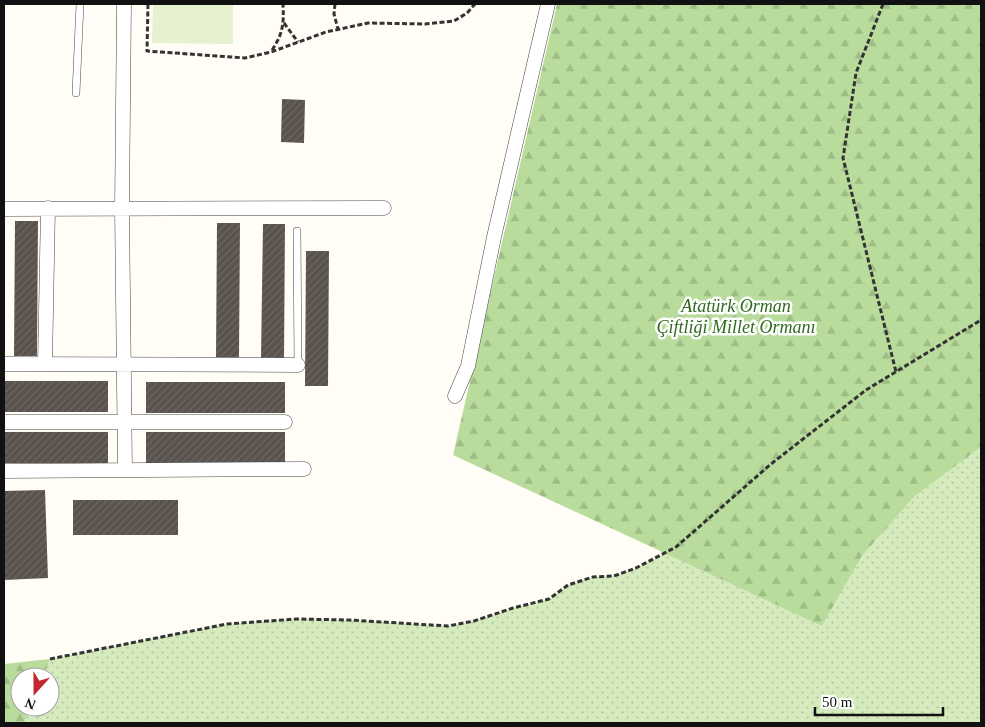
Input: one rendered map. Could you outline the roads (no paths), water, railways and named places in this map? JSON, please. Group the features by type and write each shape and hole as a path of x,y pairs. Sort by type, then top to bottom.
{"street":[{"path":"124,4 122,208 124,470"},
{"path":"455,396 468,366 494,237 548,4"},
{"path":"45,364 48,208"},
{"path":"4,209 384,208"},
{"path":"4,364 298,365"},
{"path":"4,422 285,422"},
{"path":"4,472 304,469"}],"lane":[{"path":"76,94 80,4"},
{"path":"297,231 298,365"}],"park label":[{"name":"Atatürk Orman Çiftliği Millet Ormanı","path":"736,316"}]}
